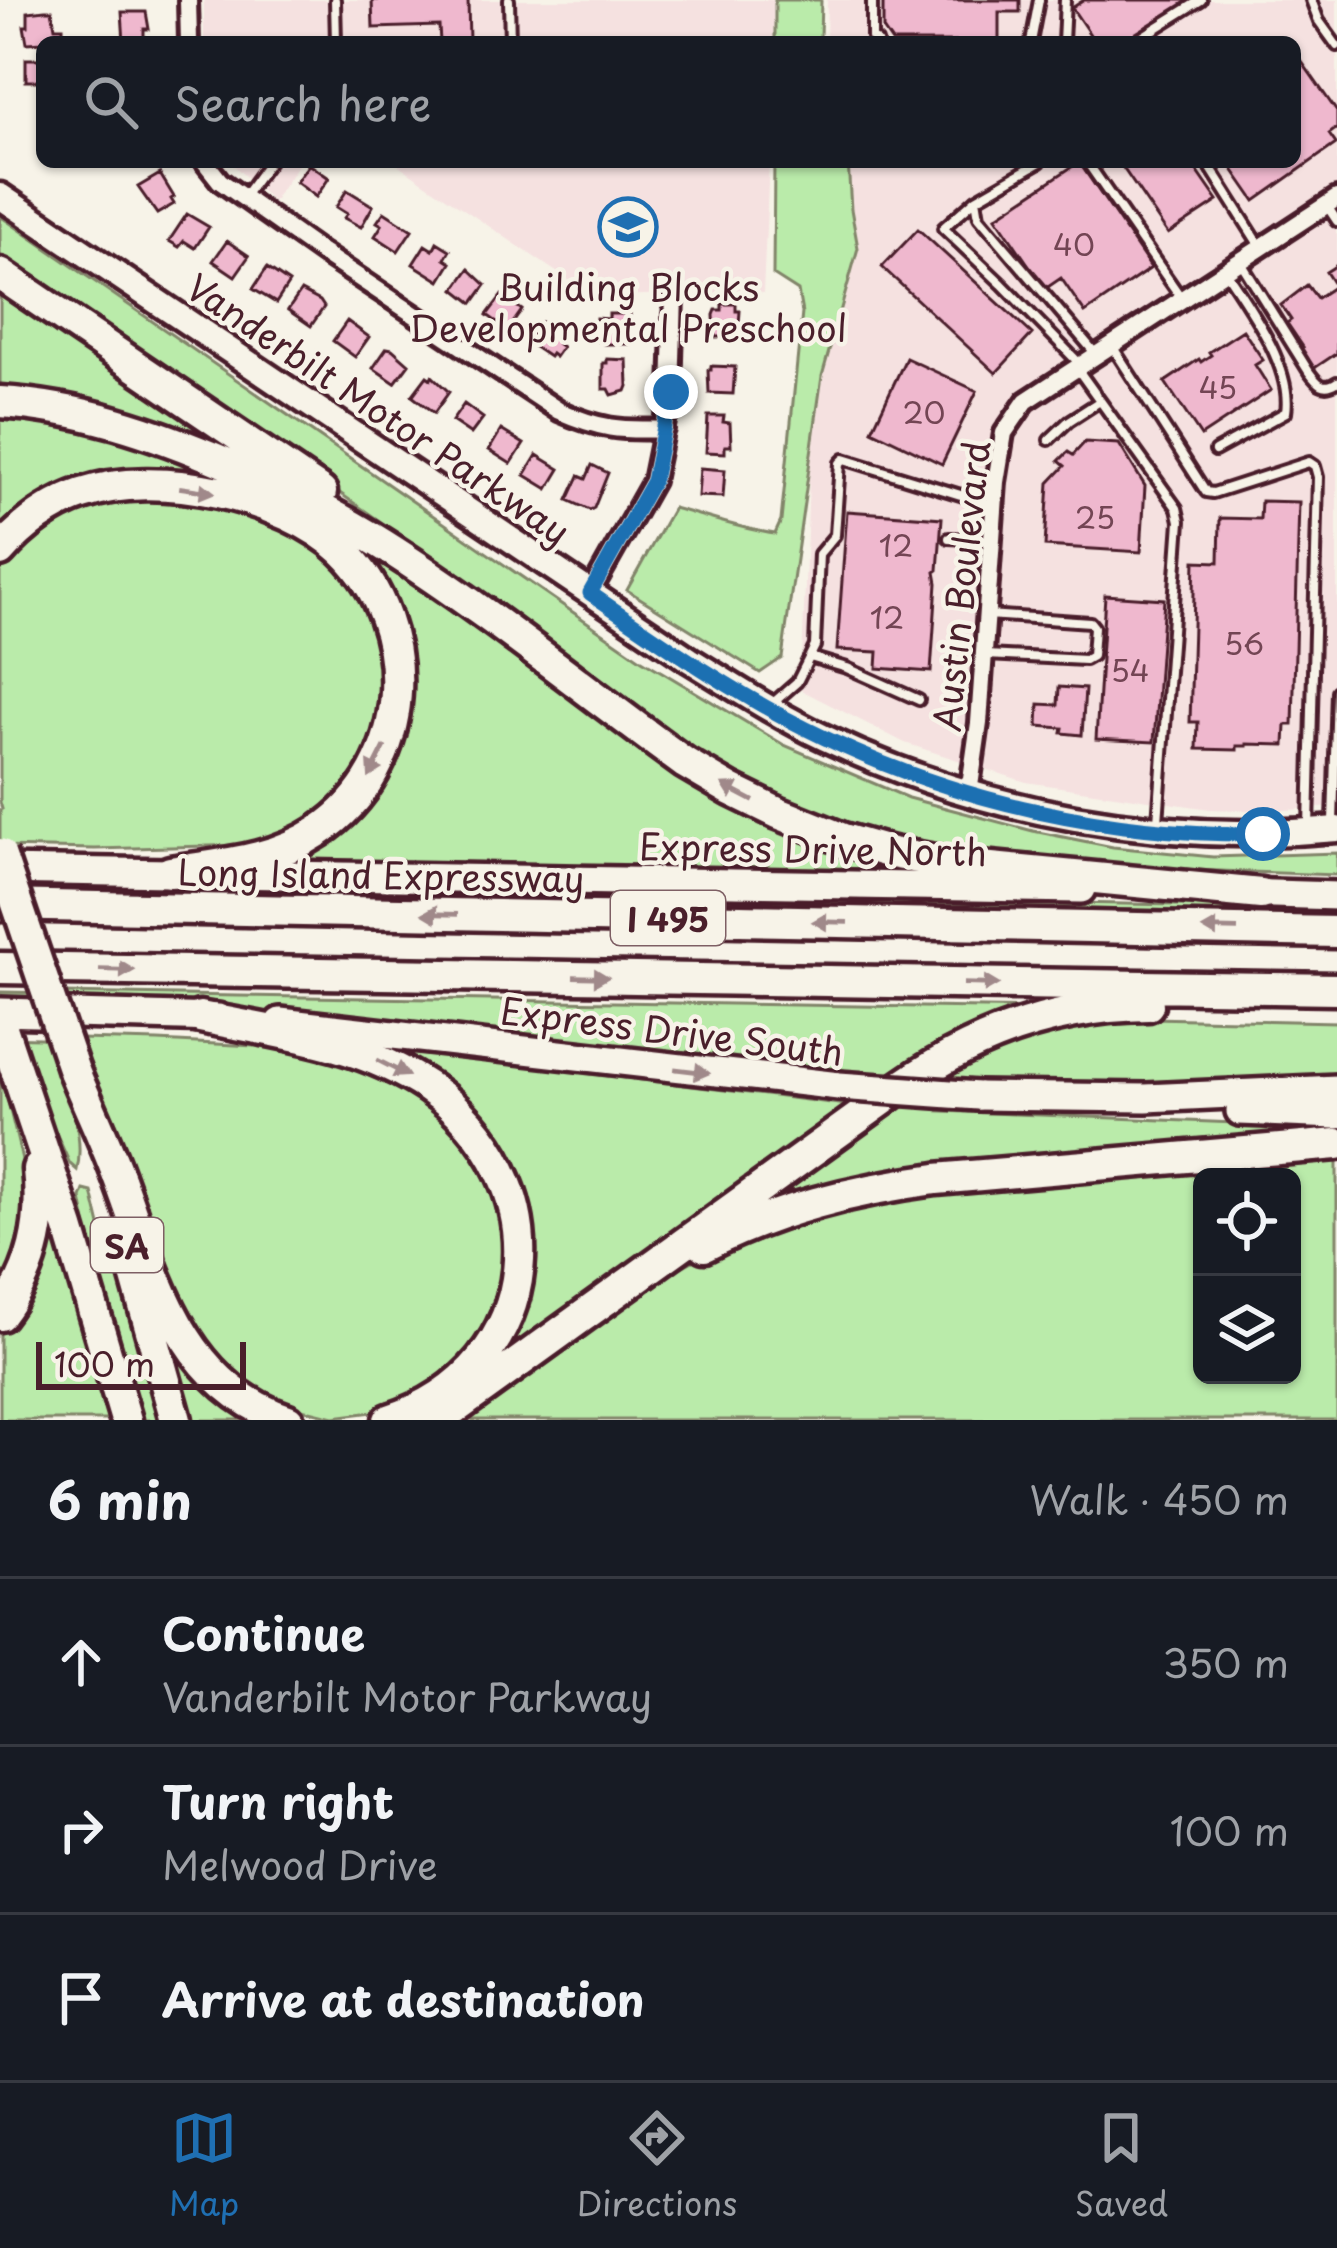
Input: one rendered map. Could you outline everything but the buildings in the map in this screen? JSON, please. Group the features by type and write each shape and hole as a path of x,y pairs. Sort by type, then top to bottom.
{"highway":[{"path":"0,274 281,464 685,763 731,790 798,822 880,850 950,864 1261,894"},
{"path":"0,402 72,410 193,449 311,504 420,569"},
{"path":"0,551 40,515 81,494 129,485 187,488 248,500 307,525 342,550 377,597 393,643 396,706 380,759 360,791 335,819 286,848 247,861 170,872"},
{"name":"SA","path":"0,854 74,1071 176,1420"},
{"name":"Express Drive North","path":"0,869 1337,896"},
{"name":"Long Island Expressway","path":"0,905 1337,932"},
{"name":"I 495","path":"0,968 1337,989"},
{"path":"439,1420 919,1074 959,1051 1066,1012 1156,1005 1266,988"},
{"name":"Express Drive South","path":"0,1012 200,1017 353,1028 838,1086 978,1096 1247,1095 1337,1089"},
{"path":"200,1017 321,1040 390,1065 430,1089 467,1120 504,1174 517,1214 520,1251 514,1291 501,1328 476,1365 445,1394 389,1420"},
{"name":"SA","path":"0,1022 126,1420"},
{"path":"74,1071 181,1334 222,1384 257,1408 288,1420"},
{"path":"0,1315 26,1272 40,1219 40,1184 26,1094"},
{"path":"1093,1098 1182,1108 1337,1115"},
{"path":"599,1305 740,1229 845,1194 936,1179 1337,1144"}],"main road":[{"name":"Vanderbilt Motor Parkway","path":"0,196 689,660 826,739 970,793 1045,812 1158,830 1236,834 1326,830"}],"street":[{"path":"188,0 189,36"},
{"path":"210,168 220,181 559,411 593,426 624,431 664,429"},
{"name":"Austin Boulevard","path":"970,793 1004,433 1026,400 1332,201"},
{"path":"590,593 653,481 671,392 674,295"}],"lane":[{"path":"335,0 336,36"},
{"path":"509,0 510,36"},
{"path":"872,0 872,36"},
{"path":"1032,36 1040,0"},
{"path":"1063,36 1065,0"},
{"path":"1144,36 1201,0"},
{"path":"1311,0 1337,46"},
{"path":"243,197 265,168"},
{"path":"1030,168 976,199 943,228 1091,358 1100,401 1177,508 1180,521 1158,830"},
{"path":"1091,168 1182,299"},
{"path":"1211,168 1261,247"},
{"path":"976,199 979,217 1206,492 1213,494 1310,462 1315,466 1326,830"},
{"path":"1332,201 1337,221"},
{"path":"1233,266 1319,385 1337,382"},
{"path":"1215,451 1286,412 1288,401 1264,330 1233,266"},
{"path":"1049,440 1100,401"},
{"path":"767,707 797,682 815,646 819,554 835,535 844,459 994,505"},
{"path":"949,538 992,540"},
{"path":"984,655 1085,660 1092,656 1094,627 1090,622 987,615"},
{"path":"811,657 919,700"},
{"path":"1326,830 1337,692"}],"shaded area":[{"path":"204,0 778,0 775,36 204,36"},
{"path":"827,0 1337,0 1337,807 1210,809 1026,782 905,743 801,690 821,168 1301,168 1301,36 826,36"},
{"path":"236,168 296,168 273,202"},
{"name":"Building Blocks Developmental Preschool","path":"403,168 769,168 763,293 592,296"}],"green space":[{"path":"775,0 821,0 820,36 775,36"},
{"path":"774,168 848,168 858,248 822,376 782,658 760,673 627,590 673,508 775,534 781,521 802,313 798,291 773,275"},
{"path":"0,216 642,660 784,745 908,798 1033,831 1113,847 1213,857 1337,853 1337,875 1134,868 940,854 846,830 709,763 451,571 0,264"},
{"path":"0,282 250,460 0,392"},
{"path":"0,412 72,420 213,468 399,565 603,715 895,864 896,872 288,863 326,839 407,667 319,526 125,478 0,543"},
{"path":"174,496 282,526 334,557 371,605 388,669 381,736 350,787 295,829 246,845 0,847 0,571 31,535 103,500"},
{"path":"0,883 1337,908 1337,913 0,892"},
{"path":"0,992 1045,1009 431,1420 416,1420 511,1332 499,1148 382,1051 847,1105 881,1083 397,1023 246,1010 0,1002"},
{"path":"1150,1018 1337,1022 1337,1081 1183,1092 973,1086 941,1111 1337,1127 1337,1141 748,1212 951,1069 1021,1038 1079,1024"},
{"path":"0,1037 296,1048 385,1075 464,1133 501,1191 505,1294 480,1345 441,1386 396,1409 334,1417 269,1401 210,1356 184,1315 90,1070 66,1078 78,1136 77,1170 70,1164 27,1068 2,1077 32,1201 24,1255 0,1298"},
{"path":"1337,1154 1337,1420 453,1420 660,1279 718,1247 794,1220 933,1190"},
{"path":"84,1190 92,1192 112,1276 124,1270 169,1420 137,1420 97,1280 81,1198"},
{"path":"59,1226 117,1420 0,1420 0,1327 46,1227"},
{"path":"159,1329 268,1420 185,1420"}],"place":[{"name":"Building Blocks Developmental Preschool","path":"628,227"}],"route":[{"path":"671,392 653,481 590,593 767,707 826,739 922,778 1085,820 1184,832 1263,834"}]}
